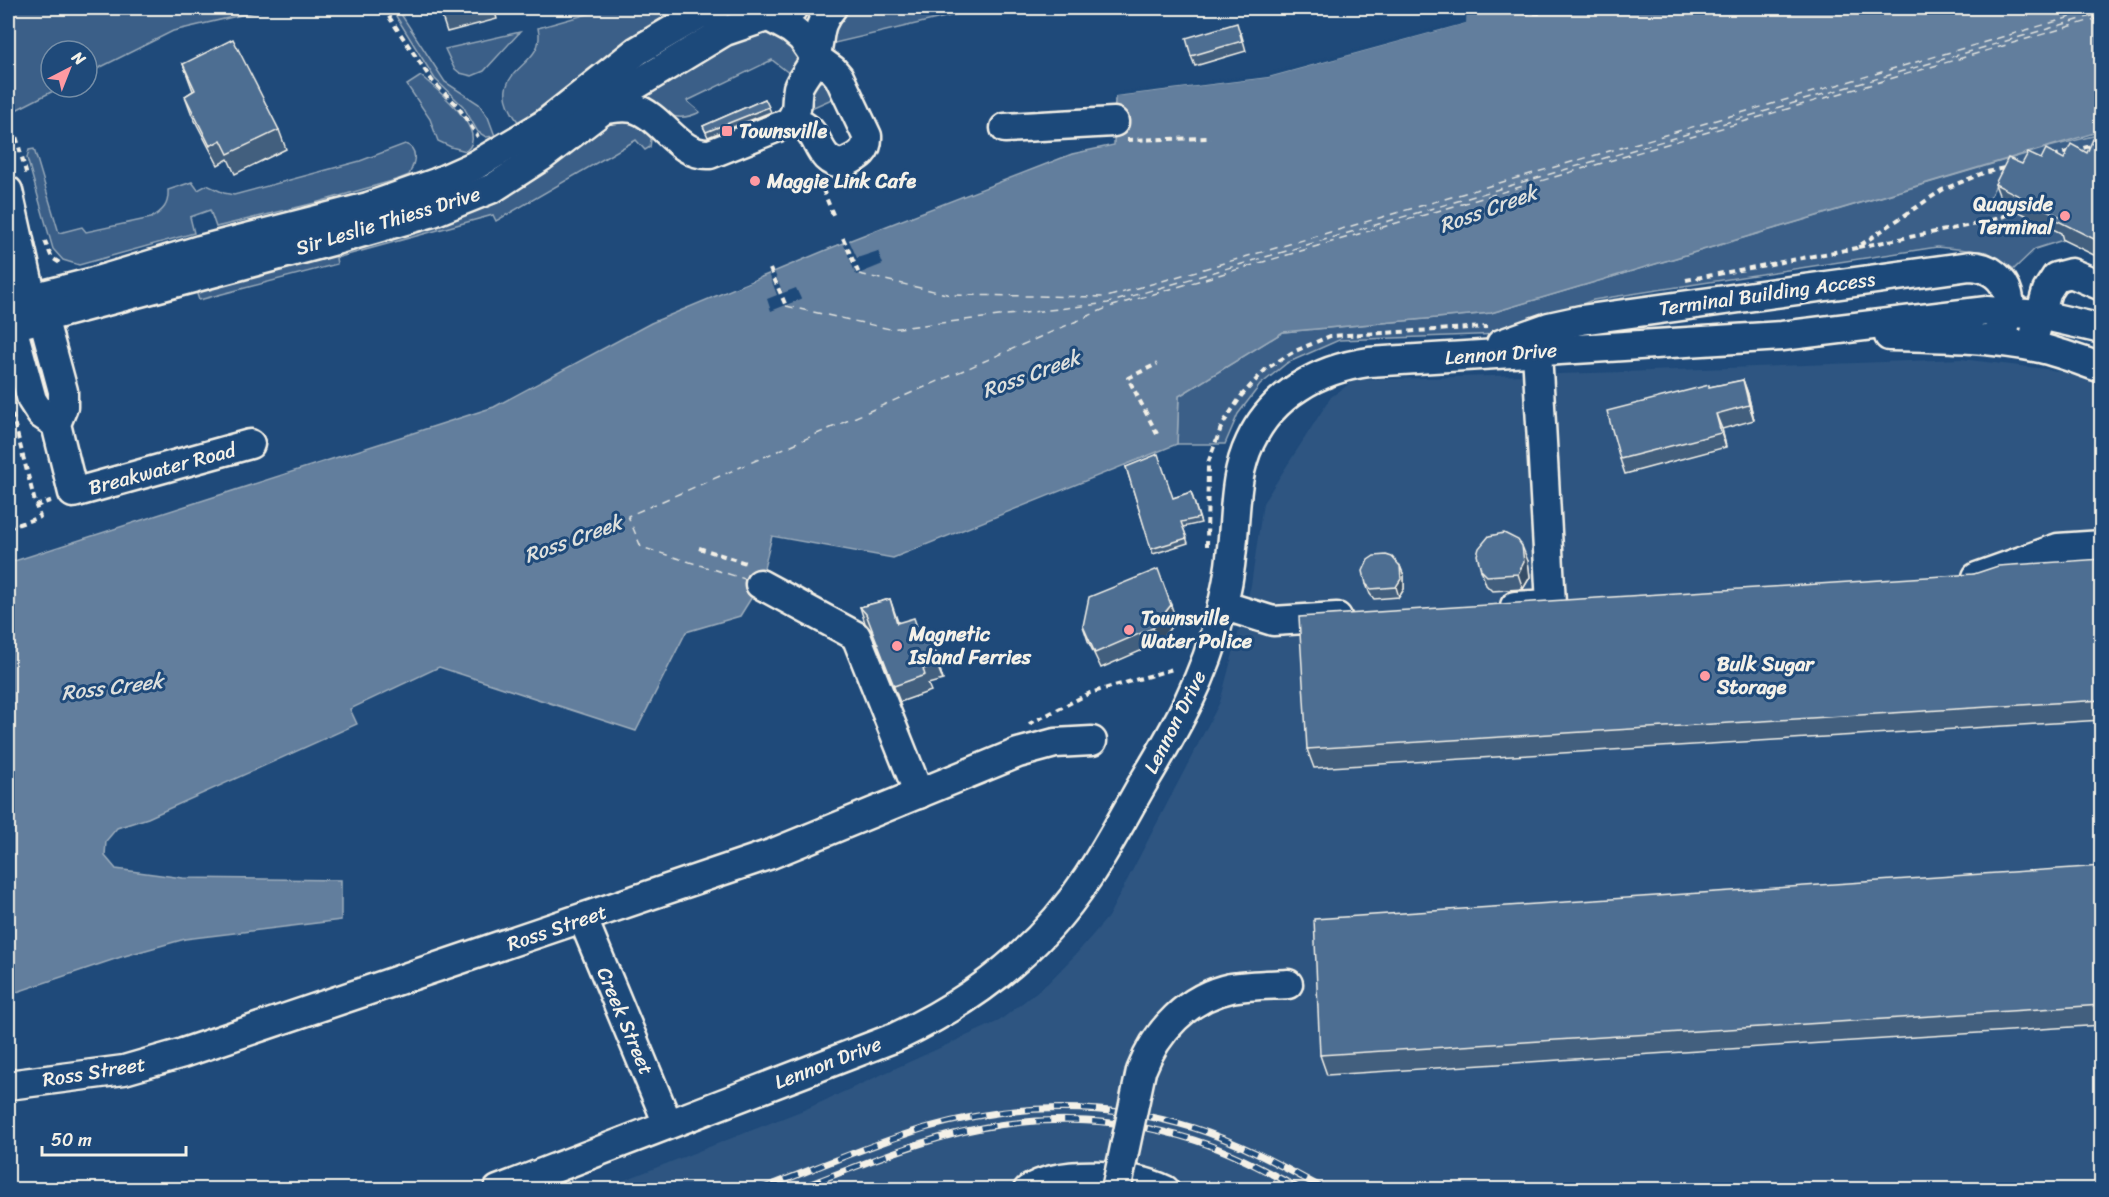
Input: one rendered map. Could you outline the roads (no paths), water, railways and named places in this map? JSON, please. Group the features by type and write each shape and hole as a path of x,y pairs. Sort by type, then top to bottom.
{"street":[{"name":"Sir Leslie Thiess Drive","path":"20,311 75,277 200,250 368,207 436,183 489,157 545,124 637,51 698,15 715,8"},
{"path":"788,123 798,104 799,86 815,57 822,19 832,8"},
{"name":"Sir Leslie Thiess Drive","path":"20,311 332,241 433,212 494,188 541,157 634,86 725,31 781,11"},
{"path":"545,124 587,107 649,59 704,26 736,12 781,11 815,57 833,70 839,78 867,136 867,144 859,156 843,164 829,160 803,124 788,123 705,155 685,147 642,112 625,107 604,109"},
{"path":"1005,128 1114,122"},
{"path":"17,196 20,311"},
{"path":"17,196 26,244 38,265 61,282 75,277"},
{"name":"Terminal Building Access","path":"1465,356 1549,327 1581,320 1964,267 1980,267 1994,274 2010,298 2010,312"},
{"path":"2031,347 2049,285 2061,274 2077,274 2102,286"},
{"name":"Breakwater Road","path":"20,311 32,400 40,414 56,424 73,493 250,444"},
{"name":"Lennon Drive","path":"498,1190 868,1048 922,1025 981,988 1033,944 1057,918 1088,877 1184,712 1211,648 1222,605 1232,549 1240,469 1251,440 1277,404 1304,382 1336,368 1369,362 1782,336 1967,312 2041,315 2102,329"},
{"path":"1990,340 2004,327 2010,312"},
{"name":"Lennon Drive","path":"1782,336 1912,336 1990,340 2058,353 2102,368"},
{"path":"1491,608 1563,603 1537,352"},
{"path":"1956,579 1986,576 2058,548 2102,545"},
{"path":"756,574 856,636 919,794"},
{"path":"1222,605 1274,621 1360,616"},
{"name":"Ross Street","path":"9,1084 124,1070 148,1064 771,854 1034,748 1071,741 1092,741"},
{"name":"Creek Street","path":"583,919 668,1124"},
{"path":"1116,1190 1141,1071 1145,1059 1164,1029 1179,1014 1209,995 1229,989 1287,984"},
{"path":"1028,1190 1046,1181 1106,1176 1141,1180 1165,1190"}],"water":[{"name":"Ross Creek","path":"1467,8 2101,8 2101,131 1491,313 1283,332 1179,396 1177,444 893,558 772,536 760,584 740,616 686,632 636,731 439,667 350,709 357,724 148,818 117,828 106,841 105,856 116,869 183,878 341,880 341,920 185,939 121,957 8,995 8,563 494,407 651,323 843,243 1072,154 1114,145 1115,96 1268,77 1465,23"}],"railway":[{"path":"759,1190 925,1128 992,1114 1060,1108 1128,1113 1194,1128 1245,1148 1326,1190"},
{"path":"795,1190 889,1154 946,1136 1007,1124 1070,1120 1133,1126 1194,1140 1235,1156 1302,1190"}],"place":[{"name":"Townsville","path":"727,131"},
{"name":"Maggie Link Cafe","path":"755,181"},
{"name":"Quayside Terminal","path":"2065,216"},
{"name":"Townsville Water Police","path":"1129,630"},
{"name":"Magnetic Island Ferries","path":"897,646"},
{"name":"Bulk Sugar Storage","path":"1705,676"}]}
